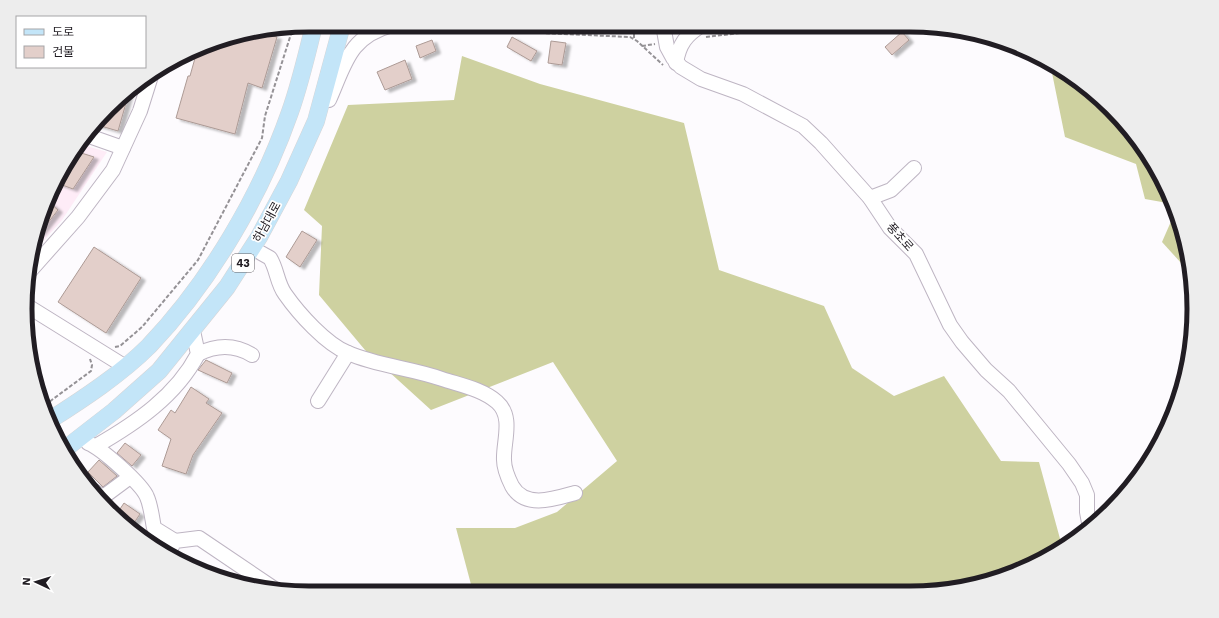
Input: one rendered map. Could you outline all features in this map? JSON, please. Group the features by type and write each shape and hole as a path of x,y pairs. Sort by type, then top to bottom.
{"main road":[{"name":"하남대로","path":"54,417 82,400 148,346 174,317 208,273 237,226 266,171 290,112 312,32"},
{"name":"하남대로","path":"69,447 102,421 159,371 193,331 227,287 260,252 289,181 316,121 336,53 340,32"}],"street":[{"path":"316,121 330,99 344,62 351,51 370,34 378,32"},
{"name":"풍초로","path":"664,32 667,47 676,63 691,74 743,94 803,126 821,143 870,198 890,228 916,254 950,325 962,342 986,370 1009,391 1069,464 1082,483 1087,495 1089,521"},
{"path":"676,63 679,47 686,38 700,32"},
{"path":"35,265 99,190 113,170 140,111 149,83"},
{"path":"92,137 123,148"},
{"path":"870,198 891,190 914,168"},
{"path":"260,252 270,258 282,290 304,318 328,340 348,353 383,364 428,374 474,390 491,398 499,404 506,418 504,466 517,493 523,499 540,501 575,493"},
{"path":"32,309 124,366"},
{"path":"193,331 198,354"},
{"path":"69,447 96,446 114,436 161,401 184,377 198,354 206,350 230,347 241,348 252,355"},
{"path":"318,401 348,353"},
{"path":"102,421 114,436"},
{"path":"96,446 130,477 147,497 154,528 172,547 199,538 265,583"},
{"path":"105,496 130,477"}],"path":[{"path":"512,32 634,38 641,45"},
{"path":"634,32 634,38"},
{"path":"49,402 91,371 92,365 90,359 113,347 120,346 142,327 198,260 262,138 265,116 291,33"}],"shaded area":[{"path":"85,146 107,152 62,220 39,246 53,203 69,170"}],"green space":[{"path":"462,56 540,84 684,123 719,270 824,306 852,368 894,396 944,376 1001,461 1039,462 1061,541 1016,565 982,577 946,584 910,586 471,586 456,528 515,528 557,512 617,461 553,362 431,410 365,350 319,295 322,226 304,210 348,105 454,100"},
{"path":"1052,71 1079,89 1118,126 1130,140 1150,171 1166,203 1145,199 1136,164 1065,137"},
{"path":"1172,220 1178,237 1184,266 1162,242"}],"building":[{"path":"902,32 909,40 892,55 885,47"},
{"path":"268,35 277,37 262,88 248,83 235,134 176,118 188,76 190,76 195,57 203,53 237,41 255,37"},
{"path":"512,37 537,51 531,61 507,47"},
{"path":"432,40 436,51 420,58 416,46"},
{"path":"551,41 566,43 562,65 548,63"},
{"path":"405,60 412,79 385,90 377,72"},
{"path":"127,100 118,131 101,126"},
{"path":"81,153 94,157 73,189 62,185 69,170"},
{"path":"52,205 58,210 44,227"},
{"path":"302,231 317,240 300,267 286,257"},
{"path":"94,247 141,278 106,333 58,302"},
{"path":"206,360 232,373 227,383 198,370"},
{"path":"191,387 209,399 206,403 222,413 193,455 186,474 162,466 171,439 158,430 171,410 175,413"},
{"path":"125,443 141,455 132,466 117,453"},
{"path":"99,460 117,476 103,487 88,472"},
{"path":"124,503 140,514 134,523 119,511"}]}
